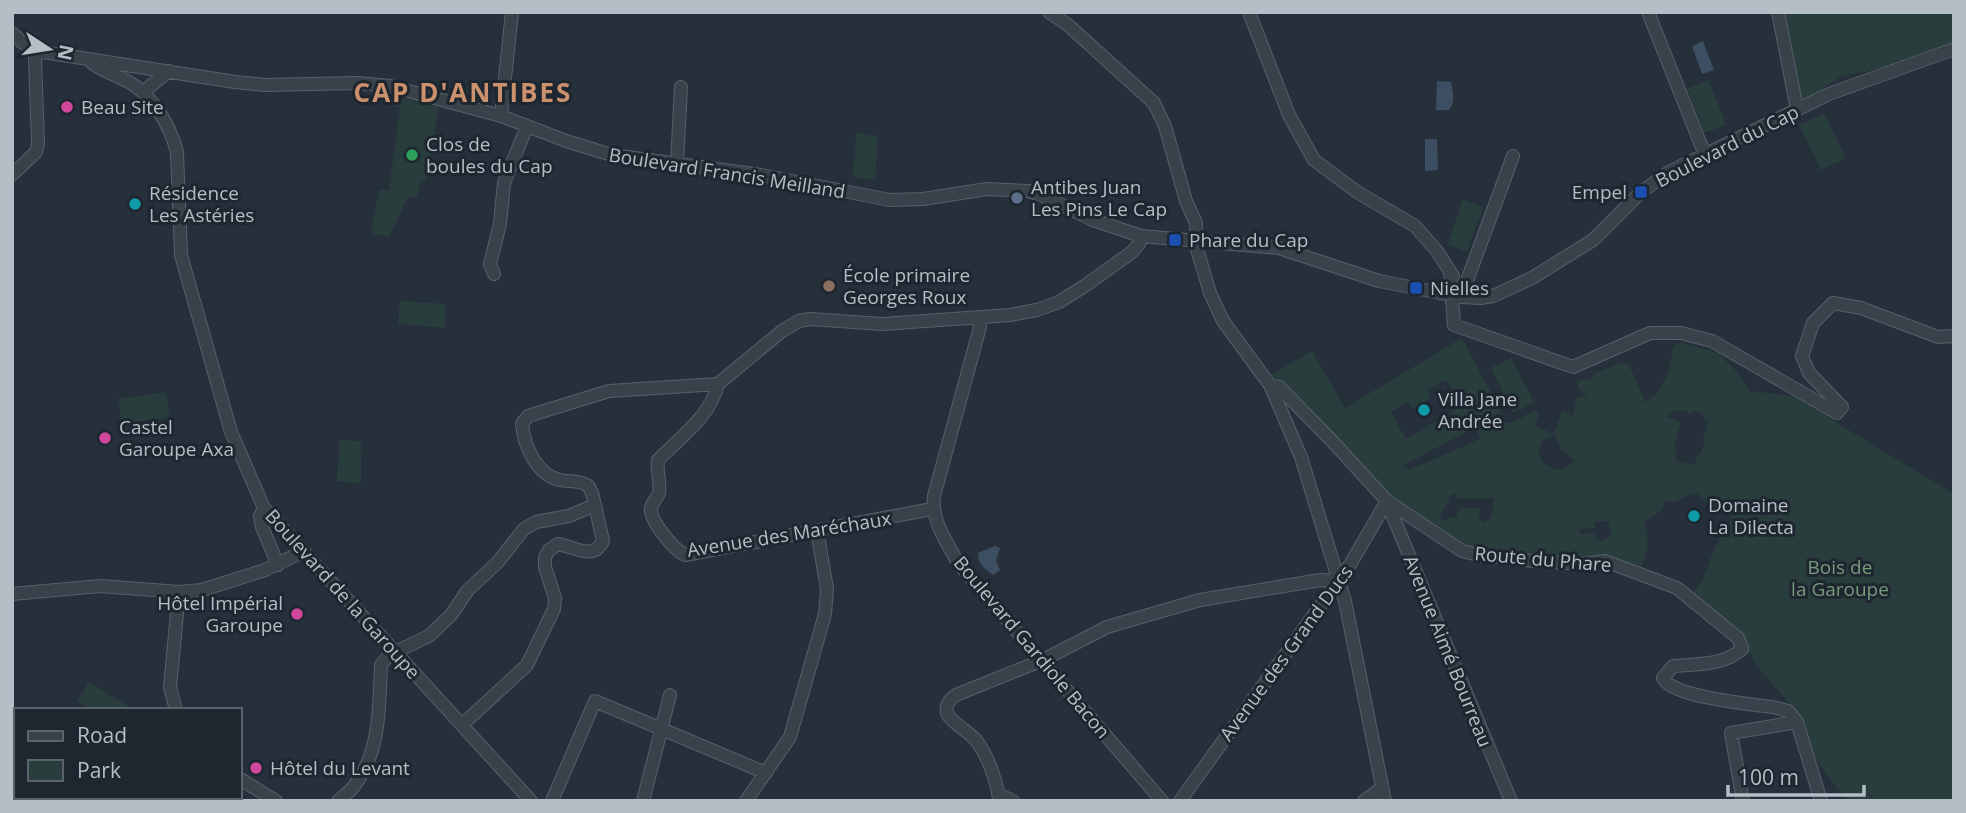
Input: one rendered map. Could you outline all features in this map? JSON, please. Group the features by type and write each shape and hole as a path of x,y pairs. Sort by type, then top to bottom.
{"street":[{"path":"501,116 512,12"},
{"path":"1049,12 1068,25 1154,103 1165,126 1186,201 1196,223 1197,249 1210,293 1223,321 1270,385 1301,457 1339,581 1383,794 1364,801"},
{"path":"1249,12 1289,115 1314,160 1357,192 1415,226 1437,251 1459,288 1454,325 1573,367 1650,333 1681,333 1712,341 1837,413 1842,407 1809,373 1802,356 1813,323 1833,303 1861,308 1938,337 1954,336"},
{"path":"1648,12 1705,155"},
{"path":"1778,12 1797,109"},
{"path":"12,33 37,50 89,61"},
{"name":"Boulevard du Cap","path":"1198,242 1279,248 1379,281 1456,296 1488,297 1532,278 1593,240 1641,192 1669,172 1861,80 1919,63 1954,49"},
{"path":"12,175 36,152 38,143 37,50"},
{"name":"Boulevard Francis Meilland","path":"89,61 265,85 381,85 501,116 612,155 761,175 890,200 923,199 987,188 1028,191 1093,220 1141,236 1198,242"},
{"name":"Boulevard de la Garoupe","path":"89,61 99,69 148,92 174,141 177,152 181,254 231,432 264,508 531,801"},
{"path":"130,82 135,68"},
{"path":"135,68 148,92 169,71"},
{"path":"677,164 681,87"},
{"path":"495,274 490,264 500,224 504,183 527,126"},
{"path":"1456,296 1513,156"},
{"path":"462,725 517,676 532,654 554,609 555,598 545,567 545,557 549,550 558,544 592,552 599,550 603,541 590,488 584,483 558,480 538,467 523,436 522,424 528,416 609,391 718,384 782,331 799,321 823,319 882,324 1037,310 1059,302 1132,252 1139,244 1141,236"},
{"path":"932,509 980,327 979,317"},
{"name":"Avenue des Maréchaux","path":"718,384 716,396 659,460 659,493 651,508 652,518 677,552 685,555 932,509"},
{"name":"Route du Phare","path":"1270,385 1279,387 1387,501 1462,551 1534,561 1582,564 1605,561 1677,588 1738,638 1742,649 1733,657 1716,663 1673,666 1665,673 1663,678 1666,683 1686,693 1788,711 1797,722"},
{"name":"Avenue des Grand Ducs","path":"1180,801 1339,581 1387,501"},
{"name":"Avenue Aimé Bourreau","path":"1387,501 1511,801"},
{"path":"338,801 354,786 370,757 379,721 381,665 388,655 429,636 451,615 468,590 497,563 524,529 537,522 569,516 595,505"},
{"path":"264,508 260,516 262,527 278,565"},
{"name":"Boulevard Gardiole Bacon","path":"932,509 957,563 1163,801"},
{"path":"746,801 792,731 825,614 827,589 817,530"},
{"path":"12,594 100,586 179,592 222,586 278,565 302,552"},
{"path":"1013,801 999,797 985,755 963,727 948,717 948,702 956,695 1043,660 1107,627 1200,600 1320,580 1339,581"},
{"path":"175,708 170,687 179,592"},
{"path":"643,801 670,695"},
{"path":"552,801 595,701 766,773"},
{"path":"1742,801 1731,733 1797,722 1821,801"},
{"path":"242,780 276,801"}],"green space":[{"path":"1780,12 1954,12 1954,43 1890,67 1842,76 1802,102"},
{"path":"1709,80 1726,125 1704,133 1687,88"},
{"name":"Clos de boules du Cap","path":"396,97 439,107 426,182 420,181 417,198 408,197 389,237 374,234 371,229 379,190 389,190 400,107 394,106"},
{"path":"1824,113 1846,158 1821,170 1799,125"},
{"path":"856,133 878,136 875,180 853,177"},
{"path":"1463,200 1483,207 1467,252 1447,245"},
{"path":"400,301 446,304 445,328 398,324"},
{"name":"Bois de la Garoupe","path":"1462,338 1501,412 1496,415 1503,423 1511,423 1534,411 1539,413 1535,426 1554,434 1561,412 1565,411 1573,416 1576,399 1588,395 1578,389 1577,382 1581,379 1589,380 1596,373 1622,362 1629,365 1645,402 1652,398 1662,386 1673,347 1679,342 1718,353 1738,373 1750,391 1800,397 1837,423 1954,494 1954,801 1847,801 1818,763 1796,711 1756,665 1742,636 1691,596 1703,579 1715,547 1734,514 1711,507 1698,494 1691,494 1673,503 1669,500 1663,503 1663,509 1644,523 1648,540 1646,554 1642,566 1633,570 1478,555 1387,501 1343,446 1272,374 1312,351 1345,408","holes":["1446,380 1462,406 1406,439 1391,412 1408,402 1412,409 1431,398 1428,390","1683,410 1691,414 1694,411 1702,413 1708,422 1701,454 1698,454 1694,465 1675,460 1677,448 1674,447 1681,422 1666,417 1673,411","1475,427 1480,439 1409,470 1403,466","1555,435 1561,450 1575,461 1556,470 1543,463 1538,451 1543,440","1455,493 1457,498 1493,498 1490,519 1484,522 1479,519 1480,508 1460,508 1455,518 1444,521 1440,515 1450,500 1449,496","1608,521 1611,535 1602,541 1596,540 1595,533 1580,534 1580,529 1595,528 1595,522"]},
{"path":"1511,358 1534,402 1513,413 1491,368"},
{"path":"166,392 170,417 122,424 118,399"},
{"path":"339,440 362,441 361,483 337,481"},
{"path":"89,682 128,706 88,708 77,701"}],"water":[{"path":"1703,41 1714,70 1702,74 1692,46"},
{"path":"1437,81 1451,82 1453,100 1449,110 1436,110"},
{"path":"1425,139 1437,139 1438,170 1425,171"},
{"path":"995,546 1000,548 996,561 1000,570 993,575 980,563 978,553"}],"place":[{"name":"Beau Site","path":"67,107"},
{"name":"Clos de boules du Cap","path":"412,155"},
{"name":"Empel","path":"1641,192"},
{"name":"Antibes Juan Les Pins Le Cap","path":"1017,198"},
{"name":"Résidence Les Astéries","path":"135,204"},
{"name":"Phare du Cap","path":"1175,240"},
{"name":"École primaire Georges Roux","path":"829,286"},
{"name":"Nielles","path":"1416,288"},
{"name":"Villa Jane Andrée","path":"1424,410"},
{"name":"Castel Garoupe Axa","path":"105,438"},
{"name":"Domaine La Dilecta","path":"1694,516"},
{"name":"Hôtel Impérial Garoupe","path":"297,614"},
{"name":"Hôtel du Levant","path":"256,768"}],"district":[{"name":"CAP D'ANTIBES","path":"463,92"}]}
